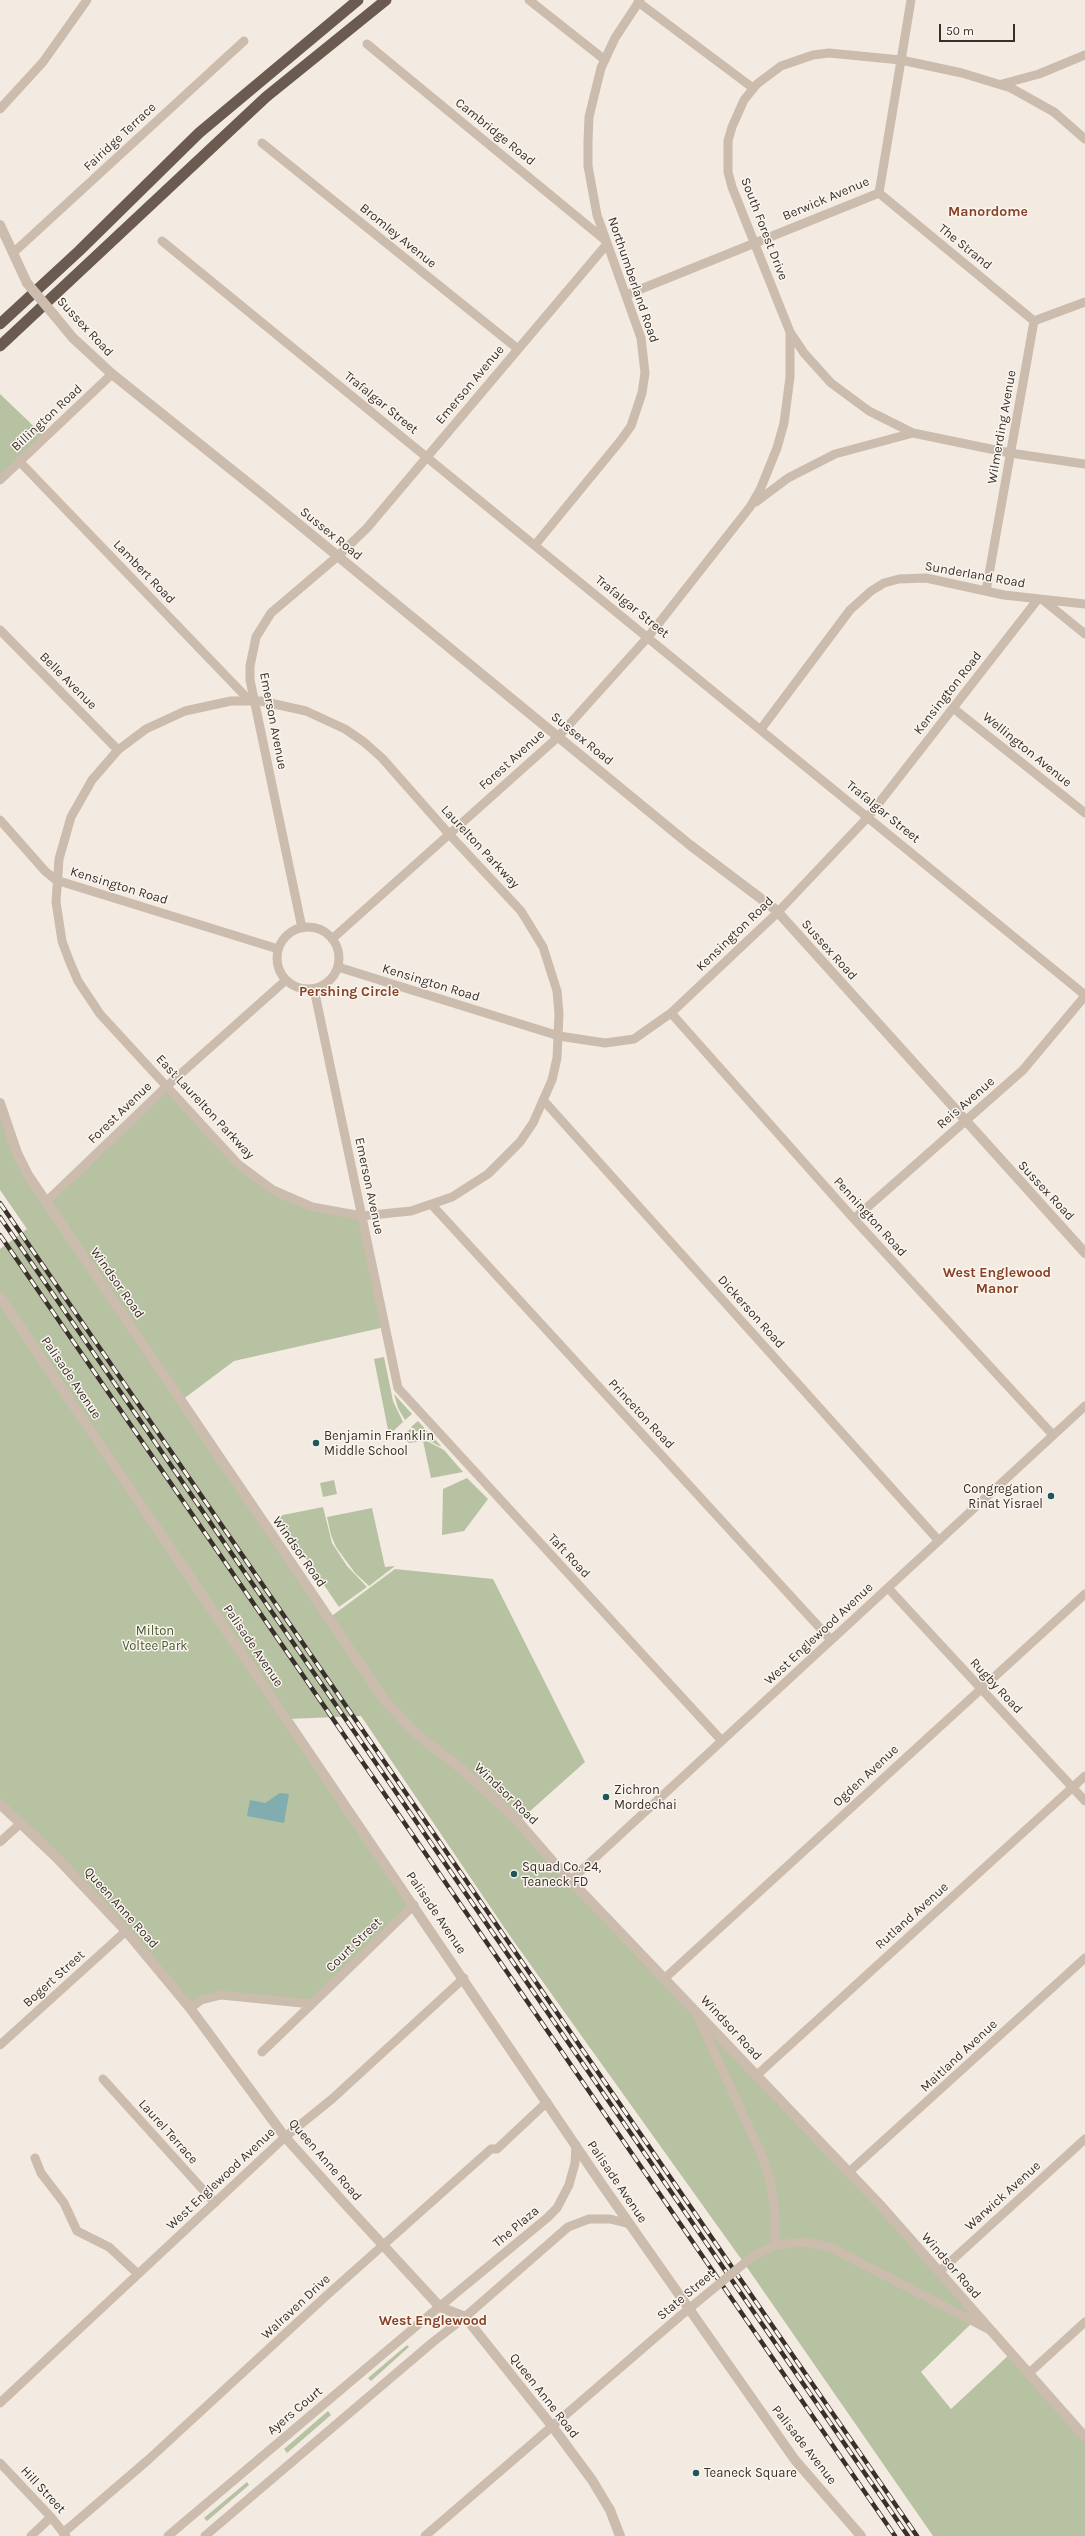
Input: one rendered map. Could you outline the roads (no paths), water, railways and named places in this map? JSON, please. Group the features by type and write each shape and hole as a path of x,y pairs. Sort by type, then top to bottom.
{"highway":[{"path":"0,324 79,251 199,133 358,0"},
{"path":"0,346 266,97 386,0"}],"street":[{"path":"0,109 43,62 87,0"},
{"path":"529,0 605,60"},
{"name":"Berwick Avenue","path":"626,295 879,193 911,0"},
{"path":"639,1 753,88"},
{"name":"Northumberland Road","path":"535,545 621,440 638,410 645,373 644,354 640,333 606,242 591,191 588,141 594,92 605,60 615,38 639,1"},
{"name":"Fairidge Terrace","path":"13,253 244,41"},
{"name":"Cambridge Road","path":"367,44 606,242"},
{"name":"South Forest Drive","path":"913,433 869,411 841,392 816,369 790,332 732,187 727,157 732,127 737,112 753,88 781,66 813,55 836,54 901,60 1002,84 1041,104 1065,121 1085,139"},
{"name":"South Forest Drive","path":"1002,84 1039,74 1085,55"},
{"name":"Bromley Avenue","path":"262,143 518,349"},
{"name":"The Strand","path":"879,193 1034,321"},
{"name":"Sussex Road","path":"0,225 27,283 73,338 112,374 338,556 690,845 778,912 965,1122 1085,1253"},
{"name":"Trafalgar Street","path":"162,241 761,729 1085,996"},
{"name":"Emerson Avenue","path":"302,928 252,701 250,666 252,650 263,624 278,606 338,556 367,528 606,242"},
{"path":"1034,321 1085,302"},
{"name":"Wilmerding Avenue","path":"986,591 1034,321"},
{"name":"South Forest Drive","path":"750,507 768,472 784,423 790,377 790,332"},
{"name":"Billington Road","path":"0,480 112,374"},
{"path":"750,507 788,478 816,463 858,446 913,433 1010,453 1085,464"},
{"name":"Lambert Road","path":"20,462 252,701"},
{"name":"Forest Avenue","path":"332,938 558,737 648,637 750,507"},
{"name":"Sunderland Road","path":"761,729 850,610 871,591 884,583 913,577 1040,600 1085,604"},
{"path":"1040,600 1085,634"},
{"name":"Kensington Road","path":"338,968 559,1036 605,1043 634,1039 671,1013 778,912 868,817 1040,600"},
{"name":"Belle Avenue","path":"0,630 118,750"},
{"name":"Laurelton Parkway","path":"118,750 146,729 186,711 208,705 252,701 284,705 306,711 345,729 382,758 449,834 521,911 532,926 543,947 555,984 559,1014 559,1036 553,1073 544,1100"},
{"name":"Wellington Avenue","path":"953,708 1085,813"},
{"name":"East Laurelton Parkway","path":"118,750 92,780 71,818 64,836 56,880 56,902 62,941 78,981 100,1014 238,1164 256,1179 291,1199 312,1207 362,1216 388,1215 432,1205 469,1188 505,1160 533,1123 544,1100"},
{"name":"Kensington Road","path":"0,820 45,871 56,880 278,949"},
{"path":"302,928 317,929 332,938 338,950 338,968 330,981 314,989 302,989 286,980 278,965 278,949 286,936 302,928"},
{"name":"Forest Avenue","path":"46,1202 167,1086 286,980"},
{"name":"Emerson Avenue","path":"314,989 398,1388"},
{"name":"Reis Avenue","path":"854,1219 1023,1070 1085,996"},
{"name":"Pennington Road","path":"671,1013 854,1219 1053,1435"},
{"name":"Dickerson Road","path":"544,1100 939,1541"},
{"name":"Windsor Road","path":"0,1104 17,1153 46,1202 383,1698 414,1732 500,1803 571,1880 849,2172 1085,2437"},
{"name":"Princeton Road","path":"432,1205 831,1640"},
{"name":"Palisade Avenue","path":"0,1297 630,2224 795,2460 861,2536"},
{"name":"Taft Road","path":"398,1388 722,1741"},
{"name":"West Englewood Avenue","path":"571,1880 1085,1406"},
{"name":"Rugby Road","path":"888,1588 1085,1801"},
{"name":"Ogden Avenue","path":"665,1978 1085,1594"},
{"name":"Rutland Avenue","path":"757,2075 1085,1776"},
{"name":"Queen Anne Road","path":"0,1804 21,1823 126,1931 190,2008 285,2138 440,2307 465,2317 552,2426 594,2483 610,2510 620,2536"},
{"path":"0,1842 21,1823"},
{"name":"Court Street","path":"262,2052 414,1905"},
{"name":"Bogert Street","path":"0,2045 126,1931"},
{"name":"Maitland Avenue","path":"849,2172 1085,1958"},
{"name":"West Englewood Avenue","path":"0,2403 285,2138 332,2099 464,1978"},
{"path":"190,2008 201,2000 221,1995 312,2004"},
{"path":"694,2008 763,2158 774,2198 775,2245 804,2242 832,2248 990,2330"},
{"name":"Laurel Terrace","path":"103,2079 215,2203"},
{"name":"Walraven Drive","path":"64,2535 384,2245 491,2150 497,2149 547,2102"},
{"name":"Warwick Avenue","path":"939,2272 1085,2139"},
{"name":"The Plaza","path":"440,2307 557,2208 572,2175 577,2154 576,2145"},
{"path":"35,2158 41,2172 64,2203 77,2231 109,2248 138,2274"},
{"path":"205,2536 574,2223 590,2219 610,2219 630,2224"},
{"name":"State Street","path":"426,2536 679,2317 753,2256 775,2245"},
{"name":"Ayers Court","path":"168,2536 440,2307"},
{"path":"1028,2374 1085,2322"},
{"name":"Hill Street","path":"0,2463 51,2517 64,2535"},
{"path":"31,2536 51,2517"}],"water":[{"path":"280,1793 289,1794 284,1823 247,1816 250,1800 265,1803"}],"railway":[{"path":"0,1203 917,2536"},
{"path":"0,1217 908,2536"},
{"path":"0,1235 895,2536"}],"place":[{"name":"Benjamin Franklin Middle School","path":"316,1443"},
{"name":"Congregation Rinat Yisrael","path":"1051,1496"},
{"name":"Zichron Mordechai","path":"606,1797"},
{"name":"Squad Co. 24, Teaneck FD","path":"514,1874"},
{"name":"Teaneck Square","path":"696,2473"}],"district":[{"name":"Manordome","path":"988,212"},
{"name":"Pershing Circle","path":"349,992"},
{"name":"West Englewood Manor","path":"997,1282"},
{"name":"West Englewood","path":"433,2321"}],"park label":[{"name":"Milton Voltee Park","path":"155,1638"}]}
